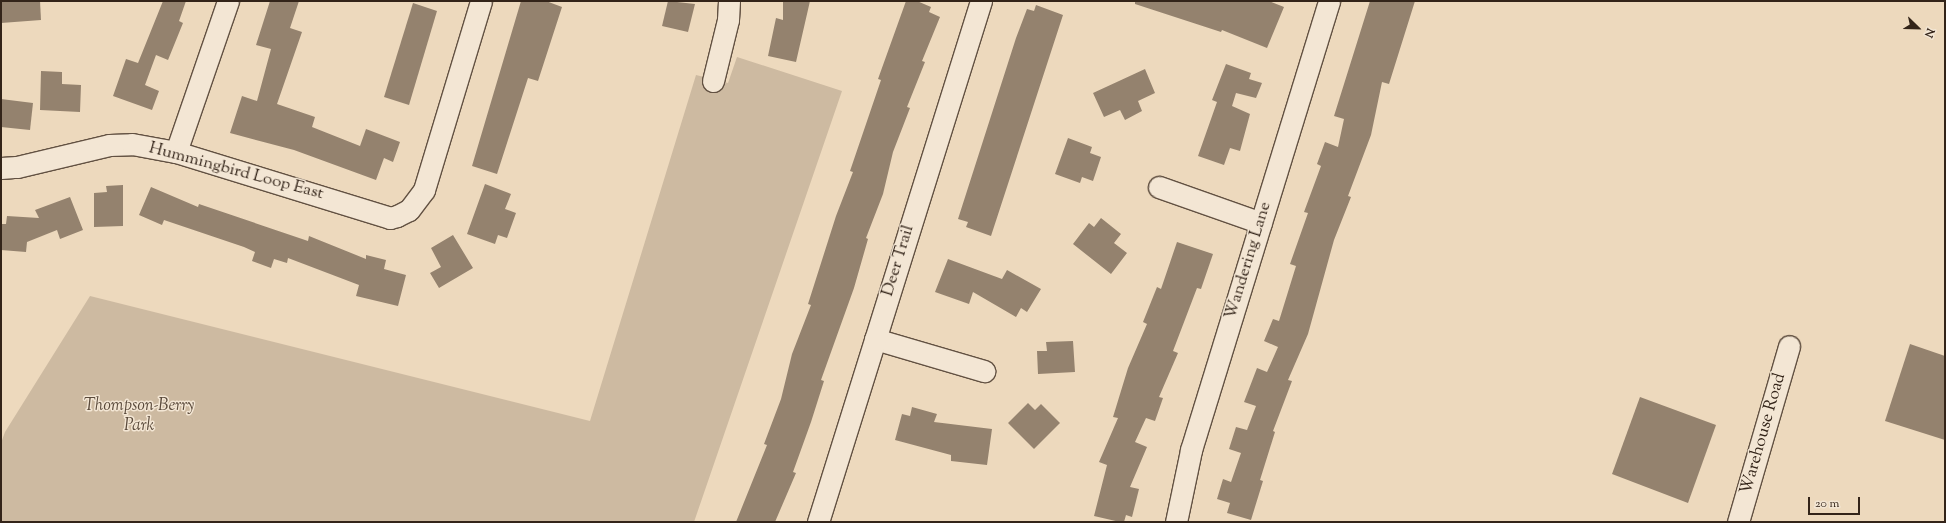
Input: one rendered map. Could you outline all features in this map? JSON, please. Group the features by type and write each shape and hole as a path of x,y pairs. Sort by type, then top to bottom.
{"street":[{"path":"176,152 228,1"},
{"name":"Hummingbird Loop East","path":"1,168 17,167 109,145 132,144 176,152 390,218 409,210 417,201 436,157 481,1"},
{"path":"713,81 728,20 729,1"},
{"name":"Deer Trail","path":"818,522 981,1"},
{"name":"Wandering Lane","path":"1176,522 1191,450 1329,1"},
{"path":"1159,187 1261,223"},
{"path":"875,338 984,371"},
{"name":"Warehouse Road","path":"1738,522 1789,346"}],"green space":[{"name":"Thompson-Berry Park","path":"737,57 842,91 694,522 1,522 1,443 5,432 90,296 590,421 696,75 728,83"}],"building":[{"path":"1,1 40,1 41,20 1,23"},
{"path":"163,1 186,1 179,21 183,23 168,60 156,55 145,85 159,91 152,110 113,96 126,59 138,63"},
{"path":"270,1 299,1 290,28 302,32 277,104 315,117 312,127 360,146 366,129 400,142 393,162 384,158 376,180 294,150 230,133 242,96 257,101 271,49 256,45"},
{"path":"521,1 546,1 562,7 538,81 528,78 497,174 472,166"},
{"path":"668,1 695,4 688,32 662,26"},
{"path":"783,1 810,1 796,62 768,56 776,18 783,20"},
{"path":"906,1 917,1 931,7 929,12 940,17 922,61 925,62 907,107 910,108 893,152 883,194 866,238 868,239 854,288 821,380 824,381 793,472 796,473 775,522 736,522 767,445 764,444 781,399 792,354 811,305 808,304 836,216 853,172 850,171 881,80 878,79"},
{"path":"1135,1 1269,1 1284,7 1267,48 1222,30 1221,32 1135,4"},
{"path":"1370,1 1415,1 1389,84 1382,82 1371,135 1348,196 1351,197 1334,240 1308,334 1288,380 1292,381 1273,431 1275,432 1260,480 1263,481 1251,520 1227,513 1230,503 1217,499 1223,479 1231,482 1241,453 1229,449 1236,427 1247,430 1256,406 1244,402 1257,368 1267,372 1278,347 1264,341 1273,319 1279,321 1296,266 1290,264 1308,213 1304,212 1321,166 1317,164 1325,142 1338,147 1344,119 1334,116"},
{"path":"413,3 437,11 409,105 384,97"},
{"path":"1036,5 1063,15 991,236 966,227 968,222 958,219 1016,38 1027,9 1034,11"},
{"path":"1226,64 1251,73 1249,79 1262,83 1256,98 1236,93 1232,106 1250,114 1240,151 1230,148 1224,165 1198,156 1217,102 1212,100"},
{"path":"1145,69 1155,93 1138,101 1142,111 1125,120 1120,110 1104,117 1093,93"},
{"path":"41,71 62,72 62,84 81,85 80,112 40,110"},
{"path":"1,99 33,103 30,130 1,127"},
{"path":"1068,138 1092,147 1090,153 1101,157 1093,181 1082,177 1080,183 1055,174"},
{"path":"485,184 511,194 505,209 516,213 507,238 498,235 495,244 467,234"},
{"path":"123,185 123,226 94,227 94,193 107,192 106,186"},
{"path":"151,187 198,207 199,204 308,241 309,236 366,259 366,255 386,260 384,269 406,275 398,306 356,296 359,285 288,258 287,263 274,259 271,268 252,261 255,252 244,247 164,220 162,225 139,215"},
{"path":"70,197 83,230 60,239 57,230 27,242 26,252 1,250 1,224 6,224 7,216 39,218 35,210"},
{"path":"1101,218 1121,234 1114,243 1127,253 1111,274 1073,244 1089,223 1094,227"},
{"path":"453,235 473,268 439,288 430,273 441,267 431,248"},
{"path":"1177,242 1213,254 1201,289 1197,288 1173,351 1178,353 1159,397 1163,398 1155,421 1146,418 1135,442 1147,447 1130,487 1139,489 1132,517 1126,515 1124,522 1120,522 1094,516 1107,465 1099,462 1118,418 1113,417 1128,368 1147,324 1143,322 1157,287 1161,289"},
{"path":"948,259 1002,279 1007,270 1041,289 1027,312 1021,308 1016,317 973,292 969,304 935,292"},
{"path":"1073,341 1075,372 1038,374 1037,351 1047,351 1046,342"},
{"path":"1910,344 1945,356 1945,440 1885,421"},
{"path":"1640,397 1716,425 1688,503 1612,474"},
{"path":"1028,403 1035,410 1041,404 1060,423 1034,449 1008,423"},
{"path":"912,407 937,414 934,422 992,429 987,465 951,461 951,455 895,440 902,414 910,416"}]}
